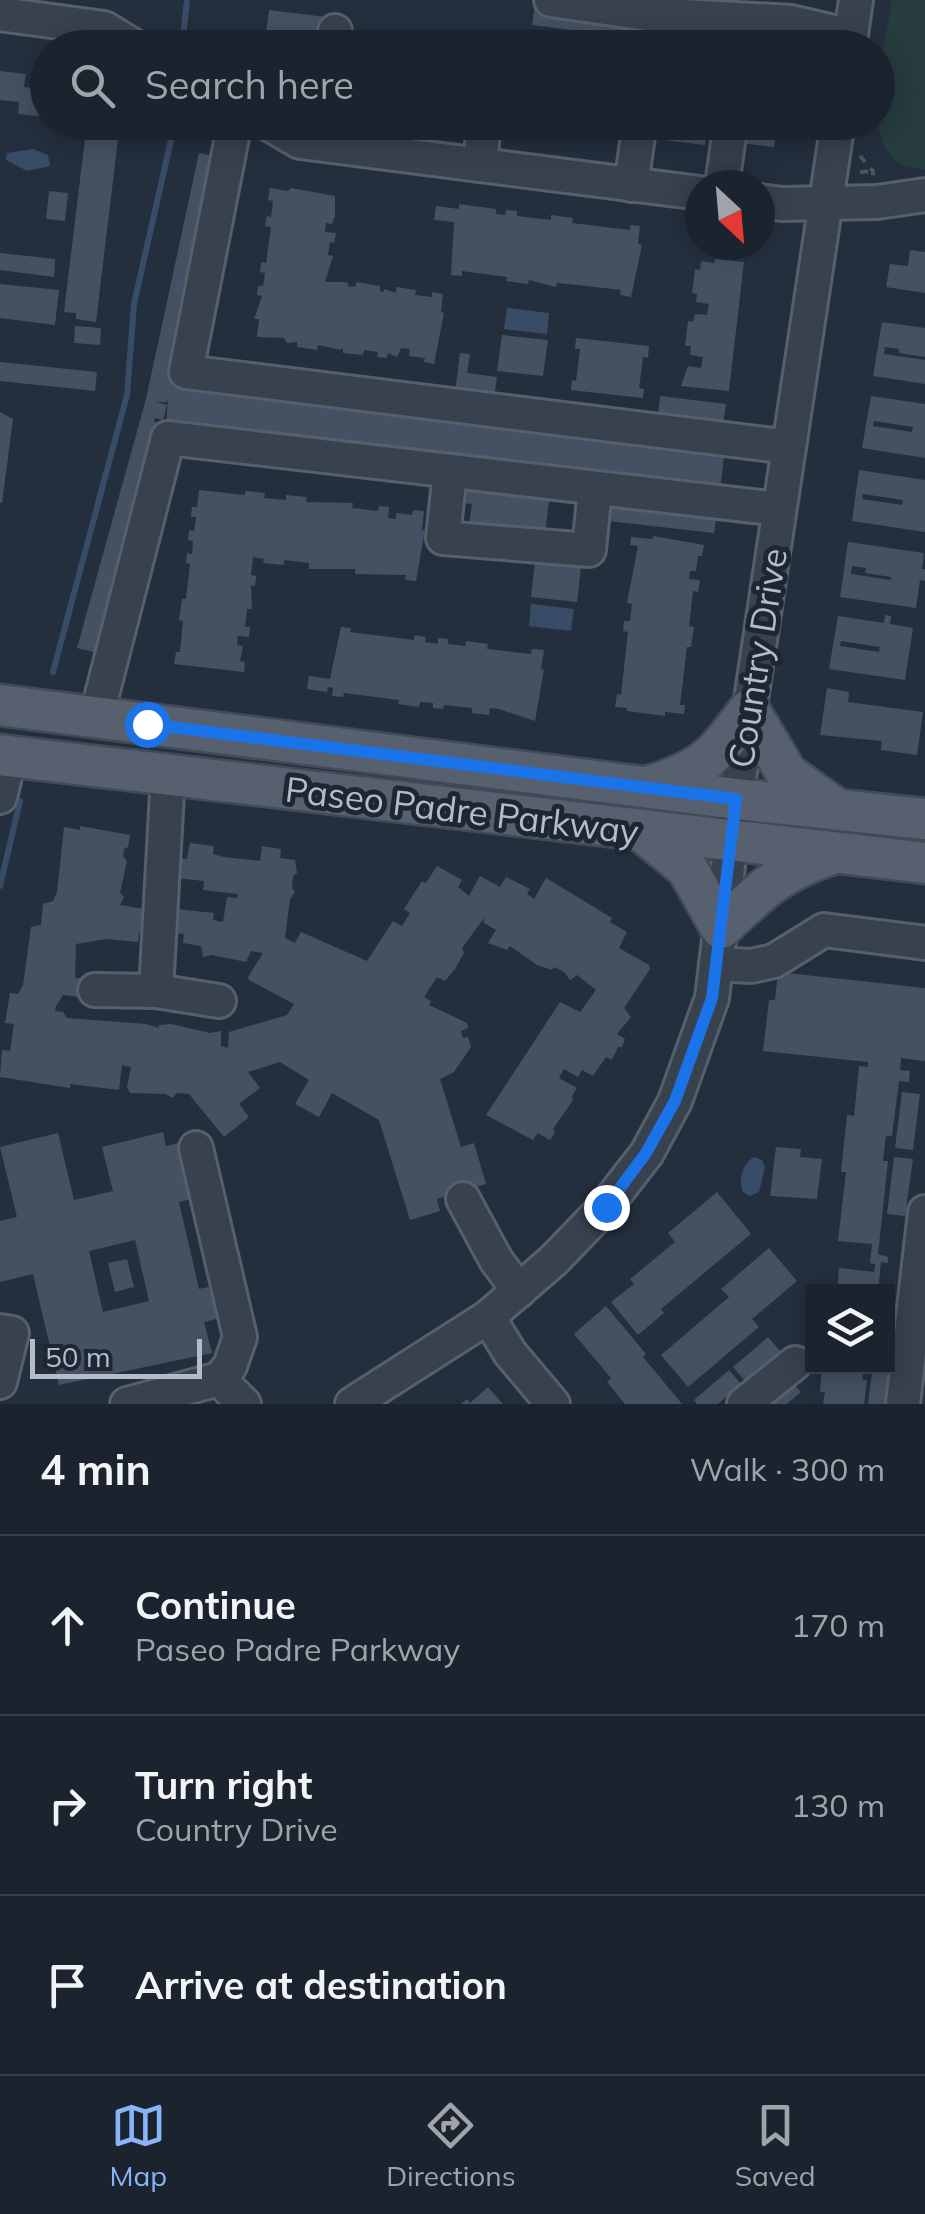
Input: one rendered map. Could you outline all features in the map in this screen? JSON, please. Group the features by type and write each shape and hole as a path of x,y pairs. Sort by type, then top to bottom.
{"main road":[{"name":"Paseo Padre Parkway","path":"0,705 646,788 925,819"},
{"path":"646,788 686,775 703,764 749,710 787,774 838,810"},
{"name":"Paseo Padre Parkway","path":"5,756 925,862"},
{"path":"641,831 687,868 718,946 776,879 797,866 836,853"}],"street":[{"path":"551,0 647,14 791,22 815,30"},
{"path":"852,30 856,0"},
{"path":"0,14 107,30"},
{"path":"231,140 186,372 789,447"},
{"path":"355,140 480,165 685,191"},
{"path":"480,165 482,140"},
{"path":"631,184 637,140"},
{"path":"724,170 728,140"},
{"name":"Country Drive","path":"352,1404 488,1317 518,1291 606,1207 646,1153 675,1101 712,998 736,799 835,140"},
{"path":"775,203 878,202 925,194"},
{"path":"96,718 168,438 779,509"},
{"path":"450,471 443,538 590,550 596,488"},
{"path":"0,796 5,756"},
{"path":"156,991 168,775"},
{"path":"718,946 751,966 774,961 824,930 925,943"},
{"path":"95,990 156,991 219,1002"},
{"path":"127,1404 219,1378 230,1366 240,1337 196,1148"},
{"path":"463,1198 496,1260 518,1291"},
{"path":"903,1404 925,1212"},
{"path":"488,1317 510,1353 553,1404"},
{"path":"0,1331 12,1333 0,1382"},
{"path":"744,1404 795,1362"},
{"path":"219,1378 244,1404"}],"green space":[{"path":"892,0 925,0 925,170 895,160 883,140 895,140 895,30 887,30"}],"water":[{"path":"33,149 48,155 50,166 27,171 6,160 7,153"},
{"path":"507,308 549,313 547,334 504,329"},
{"path":"531,604 574,609 571,631 529,626"},
{"path":"754,1157 762,1160 765,1167 759,1192 750,1196 743,1192 741,1177"}],"building":[{"path":"535,5 630,16 629,30 532,25"},
{"path":"269,10 326,17 324,30 266,30"},
{"path":"700,25 744,30 700,30"},
{"path":"0,71 26,74 24,87 30,88 30,115 18,114 19,102 0,100"},
{"path":"85,140 118,140 96,322 76,319 76,313 64,312"},
{"path":"664,140 706,140 705,145"},
{"path":"739,140 775,140 774,147 739,143"},
{"path":"199,153 219,157 173,381 725,449 720,490 166,424 168,399 156,402 167,405 163,420 155,418 154,422 161,423 98,653 77,648 146,399"},
{"path":"270,188 335,196 335,216 332,224 326,223 325,232 336,233 334,243 330,242 328,255 333,256 325,282 347,282 349,287 356,286 356,282 396,293 396,287 432,297 432,292 443,294 444,313 434,364 409,356 410,349 401,348 397,357 388,353 387,358 377,357 378,352 343,353 343,348 318,345 317,350 297,347 297,342 287,343 284,338 257,337 259,319 254,319 262,296 257,295 265,273 260,272 261,262 266,263 271,227 265,226 267,216 271,217"},
{"path":"49,191 68,193 65,221 46,219"},
{"path":"459,204 496,209 496,214 517,211 517,216 551,220 551,215 573,218 572,223 630,230 630,225 640,226 638,244 642,245 631,297 620,295 621,290 557,283 556,287 529,280 528,284 462,271 462,276 451,275 454,222 434,220 436,206 459,209"},
{"path":"910,250 925,252 925,293 886,287 890,264 908,266"},
{"path":"0,253 55,259 54,277 0,270"},
{"path":"701,261 744,262 729,391 681,386 688,366 701,368 703,357 690,355 691,346 685,346 688,321 693,322 695,314 707,315 709,304 696,302 697,294 692,293 695,269 700,270"},
{"path":"0,284 59,290 55,325 0,318"},
{"path":"882,322 925,328 925,357 885,347 884,354 925,360 925,384 873,376"},
{"path":"75,326 101,328 100,345 74,343"},
{"path":"502,335 548,340 543,376 497,371"},
{"path":"576,338 649,346 648,358 643,357 639,388 644,389 643,398 571,390 580,349 575,349"},
{"path":"460,353 470,354 467,373 497,377 494,397 455,393"},
{"path":"0,362 97,372 95,391 0,381"},
{"path":"660,396 726,404 723,425 658,418"},
{"path":"871,396 925,404 925,458 862,448","holes":["874,421 913,427 912,432 873,426"]},
{"path":"0,412 13,419 2,503 0,503"},
{"path":"859,470 925,480 925,532 852,521","holes":["863,494 903,500 902,505 862,499"]},
{"path":"465,482 550,492 545,534 469,525 472,504 463,503"},
{"path":"199,490 265,493 264,498 286,500 286,495 307,497 306,502 353,503 352,508 378,511 379,506 389,507 388,518 396,519 396,513 412,515 413,510 424,511 425,530 416,581 405,580 406,575 355,574 355,569 309,569 309,563 284,560 284,565 263,563 264,559 253,557 251,575 256,576 255,586 251,585 252,609 247,609 245,627 250,627 249,637 238,636 237,645 243,646 240,661 245,662 244,672 174,664 176,652 180,652 183,621 179,620 190,564 186,563 187,553 192,554 189,530 194,531 196,517 191,517 192,507 197,507"},
{"path":"611,500 717,512 714,533 608,521"},
{"path":"653,536 704,545 696,571 690,571 689,579 700,580 698,592 693,591 689,626 694,627 691,647 687,647 680,705 685,705 684,714 665,712 665,716 615,707 617,694 621,695 628,632 623,631 624,621 630,621 632,604 627,603 638,546 630,545 631,537"},
{"path":"848,542 924,553 925,581 920,580 916,608 840,597","holes":["852,566 866,568 865,573 891,580 851,574"]},
{"path":"535,562 581,567 577,602 531,597"},
{"path":"885,615 891,616 890,624 913,628 905,680 829,669 838,616 884,623","holes":["841,641 880,647 879,652 840,646"]},
{"path":"341,627 351,628 350,632 414,640 415,635 438,644 438,638 448,639 448,644 465,646 466,641 488,644 487,649 531,654 532,649 544,650 535,721 499,709 490,708 489,715 472,713 472,708 433,708 433,703 420,702 419,707 398,704 399,700 344,693 343,697 332,696 333,688 328,687 327,692 307,689 309,676 330,679"},
{"path":"827,688 849,692 848,702 923,712 917,755 881,750 882,741 820,735"},
{"path":"80,826 130,835 123,856 127,861 120,905 151,910 148,934 139,933 138,942 107,939 76,944 75,978 82,978 80,997 63,995 55,1011 63,1012 67,1018 221,1031 221,1046 228,1048 229,1032 287,1015 294,1004 249,980 263,953 251,951 246,962 212,955 203,957 201,946 183,943 184,934 174,933 176,909 214,913 213,920 223,922 227,897 237,898 238,894 203,890 204,881 176,878 178,858 187,859 190,843 214,846 213,854 224,857 260,861 262,846 281,849 280,858 295,860 295,892 290,899 285,938 295,943 301,932 367,961 393,921 402,926 410,913 404,909 437,866 462,880 458,887 469,896 480,876 500,887 506,877 530,889 527,894 534,899 546,878 612,918 610,922 627,932 619,948 650,969 624,1008 631,1017 617,1034 625,1039 622,1047 618,1047 612,1060 606,1057 593,1076 582,1070 578,1077 564,1069 559,1078 577,1088 573,1100 550,1140 538,1133 533,1140 486,1115 560,1002 580,1012 596,990 577,975 570,980 564,972 537,965 510,946 507,950 488,943 496,930 484,923 484,918 462,948 464,953 455,969 445,981 437,977 424,997 431,1001 429,1005 467,1023 468,1028 461,1031 471,1047 454,1072 440,1079 461,1147 474,1143 486,1184 437,1199 440,1211 410,1220 379,1120 332,1093 319,1117 295,1104 309,1080 280,1062 248,1072 260,1088 239,1104 249,1117 224,1137 189,1094 176,1093 173,1098 165,1094 130,1093 127,1087 131,1067 122,1065 119,1090 70,1084 70,1088 0,1077 2,1050 10,1051 14,1024 5,1023 10,993 18,994 23,985 31,927 41,925 43,904 53,901 57,892 64,827 80,830"},
{"path":"778,972 925,988 925,1061 901,1058 900,1070 910,1071 909,1082 899,1081 892,1136 886,1136 883,1161 888,1161 878,1254 888,1257 888,1263 881,1262 879,1284 838,1284 839,1268 874,1272 875,1264 870,1263 872,1244 838,1241 846,1172 841,1172 847,1115 854,1116 859,1066 868,1067 868,1062 763,1051 769,1000 775,1000"},
{"path":"902,1092 920,1094 913,1150 895,1148"},
{"path":"163,1132 166,1146 183,1142 196,1198 179,1202 199,1289 221,1284 228,1316 204,1322 212,1353 59,1385 33,1274 0,1282 0,1221 17,1217 0,1147 58,1133 74,1200 113,1191 102,1147","holes":["135,1240 149,1301 103,1312 89,1251"]},
{"path":"776,1147 801,1149 800,1157 822,1159 817,1199 770,1196"},
{"path":"894,1157 913,1159 905,1216 887,1214"},
{"path":"717,1192 751,1234 661,1309 664,1313 638,1335 611,1302 634,1284 630,1279 675,1242 668,1233"},
{"path":"769,1248 797,1281 752,1319 759,1327 688,1387 661,1355 729,1297 721,1289"},
{"path":"127,1259 134,1287 115,1292 108,1263"},
{"path":"606,1306 682,1404 625,1404 607,1382 611,1378 574,1334"},
{"path":"895,1307 900,1308 895,1344"},
{"path":"768,1337 780,1351 745,1381 733,1367"},
{"path":"729,1370 741,1384 718,1404 697,1404 694,1400"},
{"path":"821,1374 863,1374 862,1379 867,1380 864,1404 823,1404 825,1392 820,1392"},
{"path":"872,1374 891,1374 887,1404 868,1404"},
{"path":"788,1378 801,1392 787,1404 757,1404"},
{"path":"488,1387 503,1404 461,1404 467,1399 470,1403"}],"waterway":[{"path":"184,28 187,0"},
{"path":"53,672 127,395 134,304 171,140"},
{"path":"0,886 20,801"}],"route":[{"path":"147,724 736,799 712,998 675,1101 646,1153 606,1207"}]}
